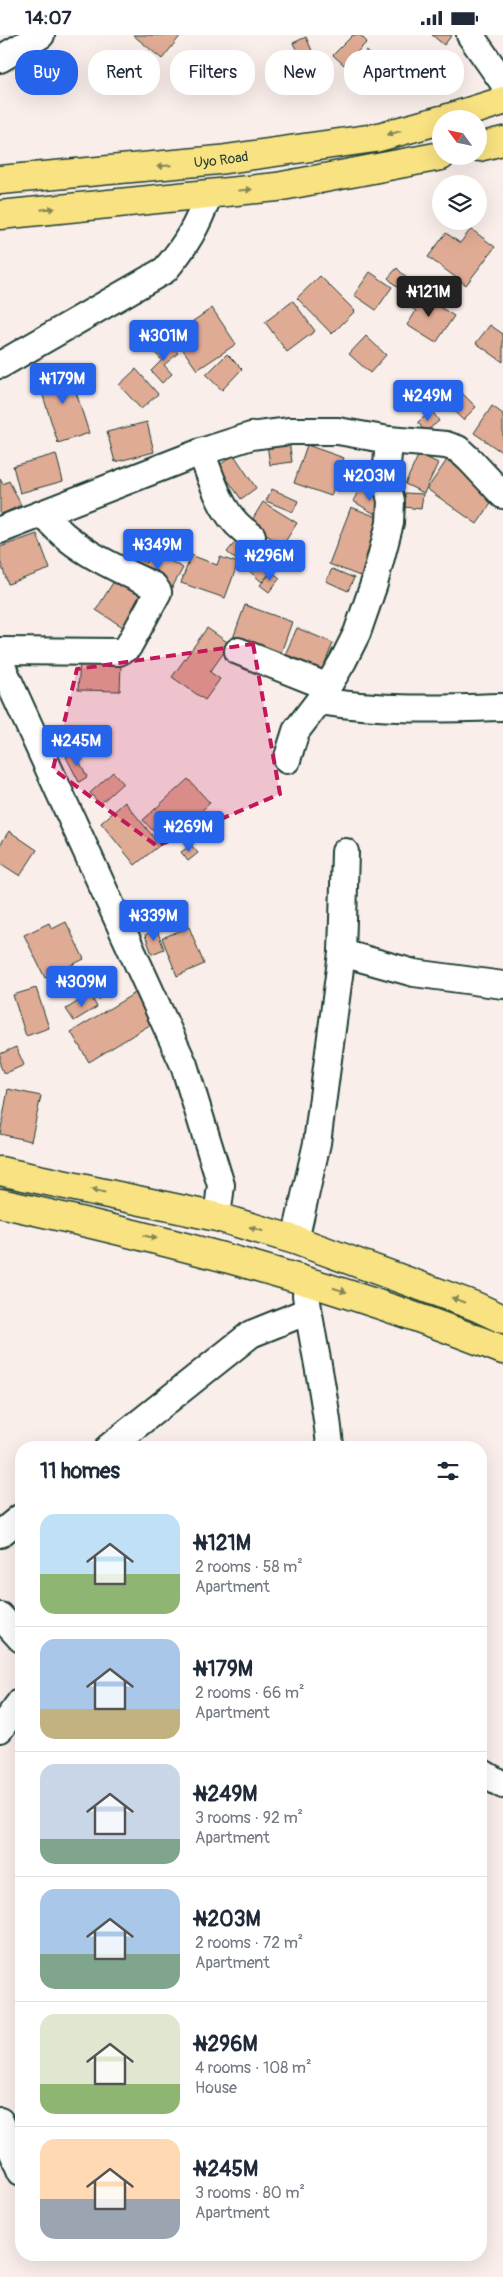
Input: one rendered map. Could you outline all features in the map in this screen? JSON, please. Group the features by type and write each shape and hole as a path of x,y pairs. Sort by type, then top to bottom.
{"highway":[{"path":"474,110 503,101"},
{"name":"Uyo Road","path":"6,176 219,160 375,138 432,122"},
{"path":"488,145 503,141"},
{"path":"0,215 277,187 432,158"},
{"path":"0,1171 217,1217 295,1240 475,1306 503,1319"},
{"path":"0,1203 192,1247 304,1279 425,1318 503,1350"}],"street":[{"path":"0,59 41,35"},
{"path":"470,35 503,82"},
{"path":"0,365 165,270 198,225 209,194"},
{"path":"0,530 201,452 251,436 290,431 338,431 389,440 446,445 458,449 503,495"},
{"path":"287,760 296,731 343,661 357,633 374,585 390,523 391,501 386,479 389,440"},
{"path":"201,452 220,501 228,516 237,527 252,536"},
{"path":"0,651 119,652 128,647 158,592 154,586 95,556 54,528 44,514"},
{"path":"238,651 322,693 356,707 406,710 503,707"},
{"path":"0,662 184,1065 221,1185 217,1217"},
{"path":"295,1240 317,1143 342,953 345,852"},
{"path":"342,953 414,973 503,985"},
{"path":"304,1279 318,1373 327,1411 330,1441"},
{"path":"117,1441 251,1335 308,1311"},
{"path":"0,1534 15,1522"},
{"path":"0,1615 15,1632"},
{"path":"0,1729 15,1709"},
{"path":"487,1776 503,1785"},
{"path":"0,2121 15,2157"}],"highlighted area":[{"path":"253,644 280,794 157,846 53,769 77,669"}],"building":[{"path":"133,35 181,35 162,59 160,57 160,50 151,50"},
{"path":"353,35 360,35 367,42 359,50 344,50 344,65 334,54"},
{"path":"432,35 452,35 444,45"},
{"path":"306,37 312,50 296,50 293,43"},
{"path":"470,230 472,230 495,247 466,285 428,257 446,233 460,243"},
{"path":"397,268 412,284 403,293 388,278"},
{"path":"370,272 392,287 376,310 354,295"},
{"path":"320,276 355,311 332,334 297,298"},
{"path":"419,293 454,316 436,343 407,325 416,311 410,307"},
{"path":"293,301 315,331 287,352 265,322"},
{"path":"212,308 236,344 197,370 173,335"},
{"path":"490,325 503,334 503,362 476,343"},
{"path":"366,336 386,355 370,373 349,354"},
{"path":"167,341 178,353 164,365 172,374 162,383 151,371 162,360 155,353"},
{"path":"227,354 242,369 222,390 206,375"},
{"path":"68,367 89,433 58,443 37,377"},
{"path":"136,369 158,394 141,409 119,385"},
{"path":"453,384 476,407 463,420 440,398"},
{"path":"492,406 503,414 503,453 474,433"},
{"path":"432,411 439,421 425,432 418,422"},
{"path":"147,422 154,452 115,462 107,432"},
{"path":"289,441 292,462 270,465 267,444"},
{"path":"307,445 344,458 331,496 294,483"},
{"path":"56,454 63,481 20,493 13,466"},
{"path":"419,454 438,463 424,493 405,484"},
{"path":"234,455 256,488 241,499 218,466"},
{"path":"447,460 497,495 477,524 427,489"},
{"path":"0,479 3,484 9,481 21,505 0,515"},
{"path":"360,488 387,504 380,517 353,501"},
{"path":"272,489 298,501 293,512 266,501"},
{"path":"405,493 423,494 421,509 404,507"},
{"path":"263,502 297,523 283,545 249,525"},
{"path":"351,507 387,521 365,578 329,564"},
{"path":"243,533 278,564 262,582 227,552"},
{"path":"37,534 50,569 8,584 0,561 0,547"},
{"path":"272,540 292,552 286,563 266,551"},
{"path":"153,551 183,568 169,593 129,570 137,557 146,563"},
{"path":"191,555 217,565 220,557 238,563 225,598 181,583"},
{"path":"332,569 354,578 348,591 326,581"},
{"path":"272,572 280,578 269,592 260,585"},
{"path":"119,573 149,591 126,629 96,610"},
{"path":"245,605 292,622 279,658 232,641"},
{"path":"207,628 230,644 210,672 220,679 205,700 172,677"},
{"path":"297,628 333,643 321,673 284,657"},
{"path":"80,662 121,664 120,691 78,690"},
{"path":"75,752 87,777 79,782 66,757"},
{"path":"113,772 123,783 100,804 90,793"},
{"path":"188,779 210,803 165,844 143,820"},
{"path":"125,802 160,845 135,865 101,823"},
{"path":"9,831 37,850 20,876 0,863 0,845"},
{"path":"191,845 198,853 188,861 181,852"},
{"path":"66,922 84,959 45,978 24,935 49,923 52,929"},
{"path":"189,927 204,964 177,976 162,938"},
{"path":"157,930 164,949 152,954 145,935"},
{"path":"103,984 109,993 98,1000 92,992"},
{"path":"36,988 49,1028 26,1036 13,995"},
{"path":"135,993 153,1023 89,1062 71,1032"},
{"path":"90,994 97,1007 74,1021 66,1009"},
{"path":"16,1047 24,1065 4,1074 0,1065 0,1054"},
{"path":"8,1089 41,1096 31,1141 0,1134"}]}
